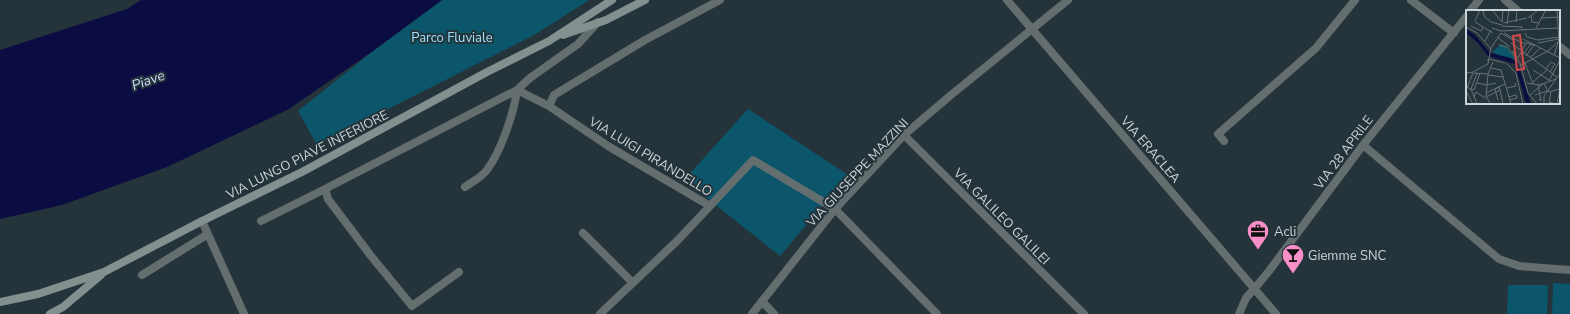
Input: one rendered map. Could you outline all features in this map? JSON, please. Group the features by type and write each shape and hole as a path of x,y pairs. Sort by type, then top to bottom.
{"main road":[{"name":"VIA LUNGO PIAVE INFERIORE","path":"0,302 38,294 104,272 202,221 302,172 487,72 549,41 612,0"},
{"path":"549,41 598,22 645,0"},
{"path":"50,314 63,307 104,272"}],"street":[{"path":"549,106 554,95 645,40 720,0"},
{"name":"VIA ERACLEA","path":"1007,0 1276,314"},
{"name":"VIA GIUSEPPE MAZZINI","path":"752,314 835,209 904,135 1068,0"},
{"path":"1224,141 1218,134 1316,48 1355,0"},
{"path":"1411,0 1454,33"},
{"path":"1471,10 1479,0"},
{"path":"1505,0 1517,10"},
{"name":"VIA 28 APRILE","path":"1239,314 1246,298 1269,272 1363,145 1466,17"},
{"path":"261,221 517,90 530,78 578,44 598,22"},
{"path":"1560,47 1570,55"},
{"path":"465,187 486,171 495,157 503,140 516,99 517,90"},
{"name":"VIA LUIGI PIRANDELLO","path":"517,90 549,106 608,146 710,206 753,160 835,209"},
{"name":"VIA GALILEO GALILEI","path":"904,135 1084,314"},
{"path":"1363,145 1499,259 1519,266 1570,270"},
{"path":"325,189 328,199 371,256 412,306 459,272"},
{"path":"600,314 678,240 710,206"},
{"path":"835,209 937,314"},
{"path":"202,221 244,314"},
{"path":"583,233 633,282"},
{"path":"142,275 208,234"},
{"path":"762,301 774,314"}],"green space":[{"name":"Parco Fluviale","path":"442,0 589,0 536,34 317,145 298,111 373,51"},
{"path":"748,109 848,175 780,256 684,180"},
{"path":"1553,283 1570,284 1570,314 1552,314"},
{"path":"1508,285 1548,285 1547,314 1507,314"}],"water":[{"name":"Piave","path":"141,0 442,0 373,51 289,109 167,167 62,205 0,219 0,50 127,9"}],"place":[{"name":"Acli","path":"1258,250"},
{"name":"Giemme SNC","path":"1293,274"}]}
